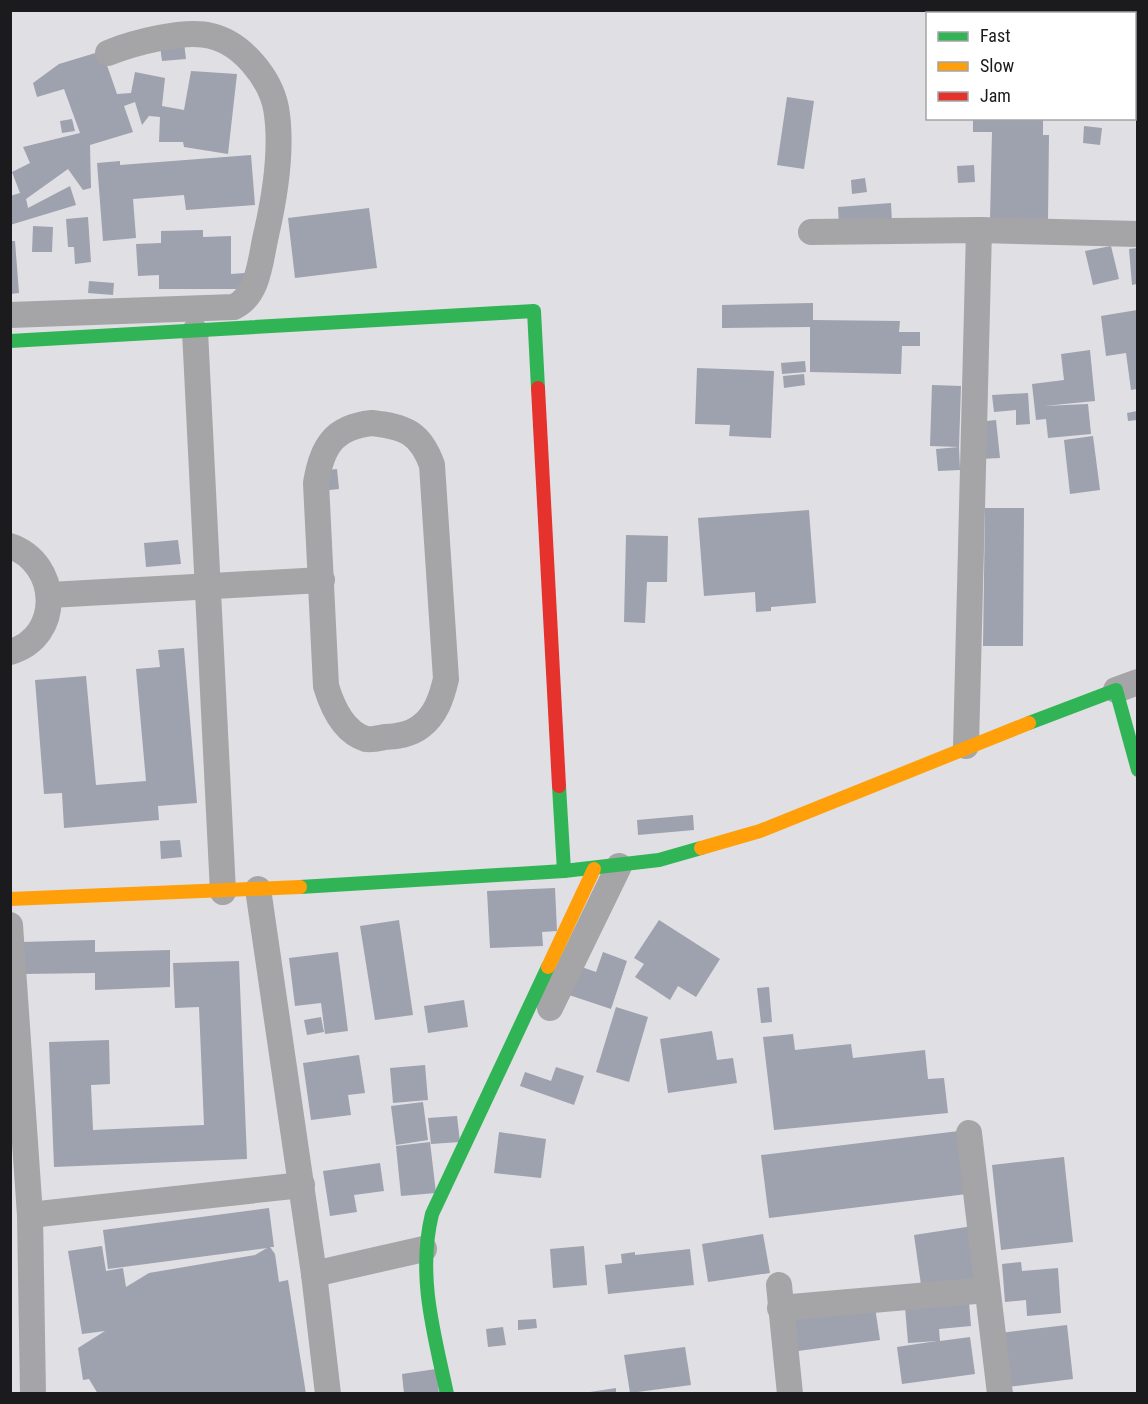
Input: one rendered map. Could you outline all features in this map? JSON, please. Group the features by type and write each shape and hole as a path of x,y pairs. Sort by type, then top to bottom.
{"street":[{"path":"10,315 234,307 243,303 252,292 269,220 277,159 279,131 275,106 267,84 243,54 210,35 167,38 126,46 108,53"},
{"path":"811,232 979,230 1137,234"},
{"path":"966,746 979,230"},
{"path":"10,341 534,311 564,871"},
{"path":"195,331 223,892"},
{"path":"372,423 398,426 415,436 426,447 432,465 446,679 441,699 431,716 420,728 396,736 367,739 347,727 332,706 326,686 322,580 316,483 324,451 335,435 350,425 372,423"},
{"path":"10,546 35,561 45,576 50,595 49,612 41,629 29,642 10,652"},
{"path":"50,595 322,580"},
{"path":"10,898 223,892 564,871 606,868 698,851 760,831 966,746 1127,686 1137,770"},
{"path":"550,1008 606,868"},
{"path":"447,1394 425,1284 424,1249 432,1215 606,868"},
{"path":"258,889 302,1185 328,1394"},
{"path":"10,925 30,1215 20,1251 33,1394"},
{"path":"969,1133 1000,1394"},
{"path":"30,1215 302,1185"},
{"path":"314,1274 424,1249"},
{"path":"790,1394 779,1296 987,1290"}],"building":[{"path":"1082,10 1121,10 1121,12 1082,12"},
{"path":"184,43 186,59 162,61 160,46"},
{"path":"102,51 117,94 131,93 135,72 165,78 162,106 184,110 191,71 237,74 228,154 184,147 183,142 159,142 160,117 149,116 142,125 135,102 124,106 133,132 90,145 91,188 83,190 68,169 26,199 28,208 70,186 76,205 10,225 10,196 20,193 12,172 30,163 23,147 80,133 64,89 37,97 33,83 59,64"},
{"path":"787,97 814,101 804,169 777,165"},
{"path":"72,119 75,131 62,133 60,121"},
{"path":"973,120 1043,120 1043,135 1049,135 1048,221 990,220 992,132 973,132"},
{"path":"1084,126 1102,128 1100,145 1083,143"},
{"path":"251,155 255,205 186,210 184,195 133,199 136,238 103,241 97,163 120,161 120,165"},
{"path":"974,165 975,182 958,183 957,166"},
{"path":"865,178 867,192 852,194 851,180"},
{"path":"891,203 892,223 839,227 838,207"},
{"path":"369,208 377,268 295,278 288,218"},
{"path":"88,217 91,262 75,264 74,247 68,247 66,219"},
{"path":"33,226 53,227 52,252 32,252"},
{"path":"203,230 203,237 231,236 231,274 245,273 245,289 159,289 159,275 138,276 136,244 161,243 161,231"},
{"path":"10,241 15,241 19,293 10,294"},
{"path":"1111,246 1119,279 1093,285 1085,251"},
{"path":"1137,248 1137,284 1132,285 1129,249"},
{"path":"89,281 114,283 113,295 88,293"},
{"path":"813,303 813,320 900,321 899,332 920,332 920,346 902,346 901,374 810,372 810,327 722,328 722,305"},
{"path":"1137,310 1137,389 1131,390 1126,353 1106,356 1101,316"},
{"path":"1090,350 1095,401 1044,406 1088,404 1091,434 1048,438 1046,419 1036,420 1032,384 1064,380 1061,354"},
{"path":"805,361 806,372 782,374 781,363"},
{"path":"697,368 774,371 771,438 729,436 730,425 695,424"},
{"path":"804,374 805,385 784,388 783,376"},
{"path":"932,385 961,386 959,447 930,446"},
{"path":"1028,393 1030,424 1016,425 1016,410 994,412 992,395"},
{"path":"1137,411 1137,420 1128,421 1127,413"},
{"path":"996,420 1000,458 980,459 977,422"},
{"path":"1093,436 1100,490 1070,494 1064,440"},
{"path":"959,447 960,470 938,471 936,449"},
{"path":"337,469 339,489 320,491 318,471"},
{"path":"985,508 1024,508 1023,646 983,646"},
{"path":"809,510 816,603 771,607 771,611 756,612 755,592 704,596 698,518"},
{"path":"626,535 668,536 667,582 647,582 645,623 624,622"},
{"path":"178,540 181,564 146,567 144,543"},
{"path":"184,648 197,803 158,806 159,820 64,828 62,793 44,794 35,680 86,676 96,785 146,781 136,669 160,667 158,650"},
{"path":"693,815 694,830 638,835 637,820"},
{"path":"180,840 182,857 161,859 160,841"},
{"path":"555,888 557,931 542,932 543,946 490,948 487,891"},
{"path":"399,920 413,1015 375,1020 360,926"},
{"path":"659,920 720,959 696,997 678,986 670,1000 635,977 644,964 634,958"},
{"path":"95,940 95,952 170,950 170,987 95,990 95,973 24,974 22,942"},
{"path":"338,952 348,1031 325,1034 321,1003 295,1006 289,958"},
{"path":"603,952 627,961 611,1009 563,993 573,964 596,972"},
{"path":"239,961 247,1159 54,1167 49,1042 109,1040 110,1084 91,1085 93,1130 204,1125 199,1007 175,1008 173,963"},
{"path":"769,987 772,1022 761,1023 757,988"},
{"path":"464,1000 468,1027 428,1033 424,1006"},
{"path":"616,1007 648,1017 629,1082 596,1072"},
{"path":"321,1017 324,1032 307,1035 304,1020"},
{"path":"712,1031 717,1060 733,1058 737,1083 668,1093 660,1039"},
{"path":"793,1034 795,1050 851,1044 853,1058 925,1050 928,1079 944,1078 948,1113 774,1130 763,1037"},
{"path":"359,1055 365,1093 348,1095 351,1115 311,1120 303,1063"},
{"path":"425,1065 428,1100 393,1103 390,1068"},
{"path":"556,1067 584,1076 574,1105 520,1086 525,1072 551,1081"},
{"path":"423,1102 428,1140 396,1145 391,1106"},
{"path":"457,1116 460,1142 431,1144 428,1118"},
{"path":"959,1131 967,1194 769,1218 761,1155"},
{"path":"499,1132 546,1139 541,1178 494,1173"},
{"path":"430,1142 436,1193 401,1196 396,1146"},
{"path":"1064,1157 1073,1242 1001,1250 992,1165"},
{"path":"380,1163 384,1191 354,1195 357,1212 330,1216 323,1171"},
{"path":"269,1208 274,1247 270,1247 275,1254 279,1282 288,1280 306,1394 98,1394 89,1379 83,1380 78,1348 105,1331 82,1334 68,1251 102,1246 106,1271 123,1268 126,1287 149,1273 255,1255 267,1248 108,1269 103,1230"},
{"path":"973,1226 981,1284 922,1292 914,1235"},
{"path":"763,1234 770,1273 708,1282 702,1244"},
{"path":"584,1246 587,1285 553,1288 550,1249"},
{"path":"690,1249 694,1285 608,1294 605,1265 622,1263 621,1254 635,1252 635,1255"},
{"path":"1021,1262 1022,1271 1058,1268 1061,1313 1027,1316 1026,1300 1005,1302 1002,1264"},
{"path":"874,1301 880,1340 798,1351 793,1313"},
{"path":"969,1302 971,1326 939,1329 940,1341 970,1337 975,1374 902,1384 897,1347 937,1341 908,1343 905,1307"},
{"path":"536,1319 537,1328 518,1330 518,1320"},
{"path":"1067,1325 1073,1379 1007,1387 1000,1333"},
{"path":"503,1327 506,1345 488,1347 486,1329"},
{"path":"685,1347 691,1385 630,1393 624,1355"},
{"path":"436,1369 439,1394 404,1394 402,1374"},
{"path":"616,1388 616,1394 590,1394 590,1392"}],"traffic: fast":[{"path":"10,341 534,311 538,388"},
{"path":"1029,723 1116,690 1138,770"},
{"path":"559,786 564,871"},
{"path":"300,887 564,871 659,860 701,848"},
{"path":"447,1394 433,1327 427,1282 426,1260 432,1214 548,967"}],"traffic: slow":[{"path":"701,848 760,831 1029,723"},
{"path":"548,967 594,869"},
{"path":"10,899 300,887"}],"traffic: jam":[{"path":"538,388 559,786"}]}
